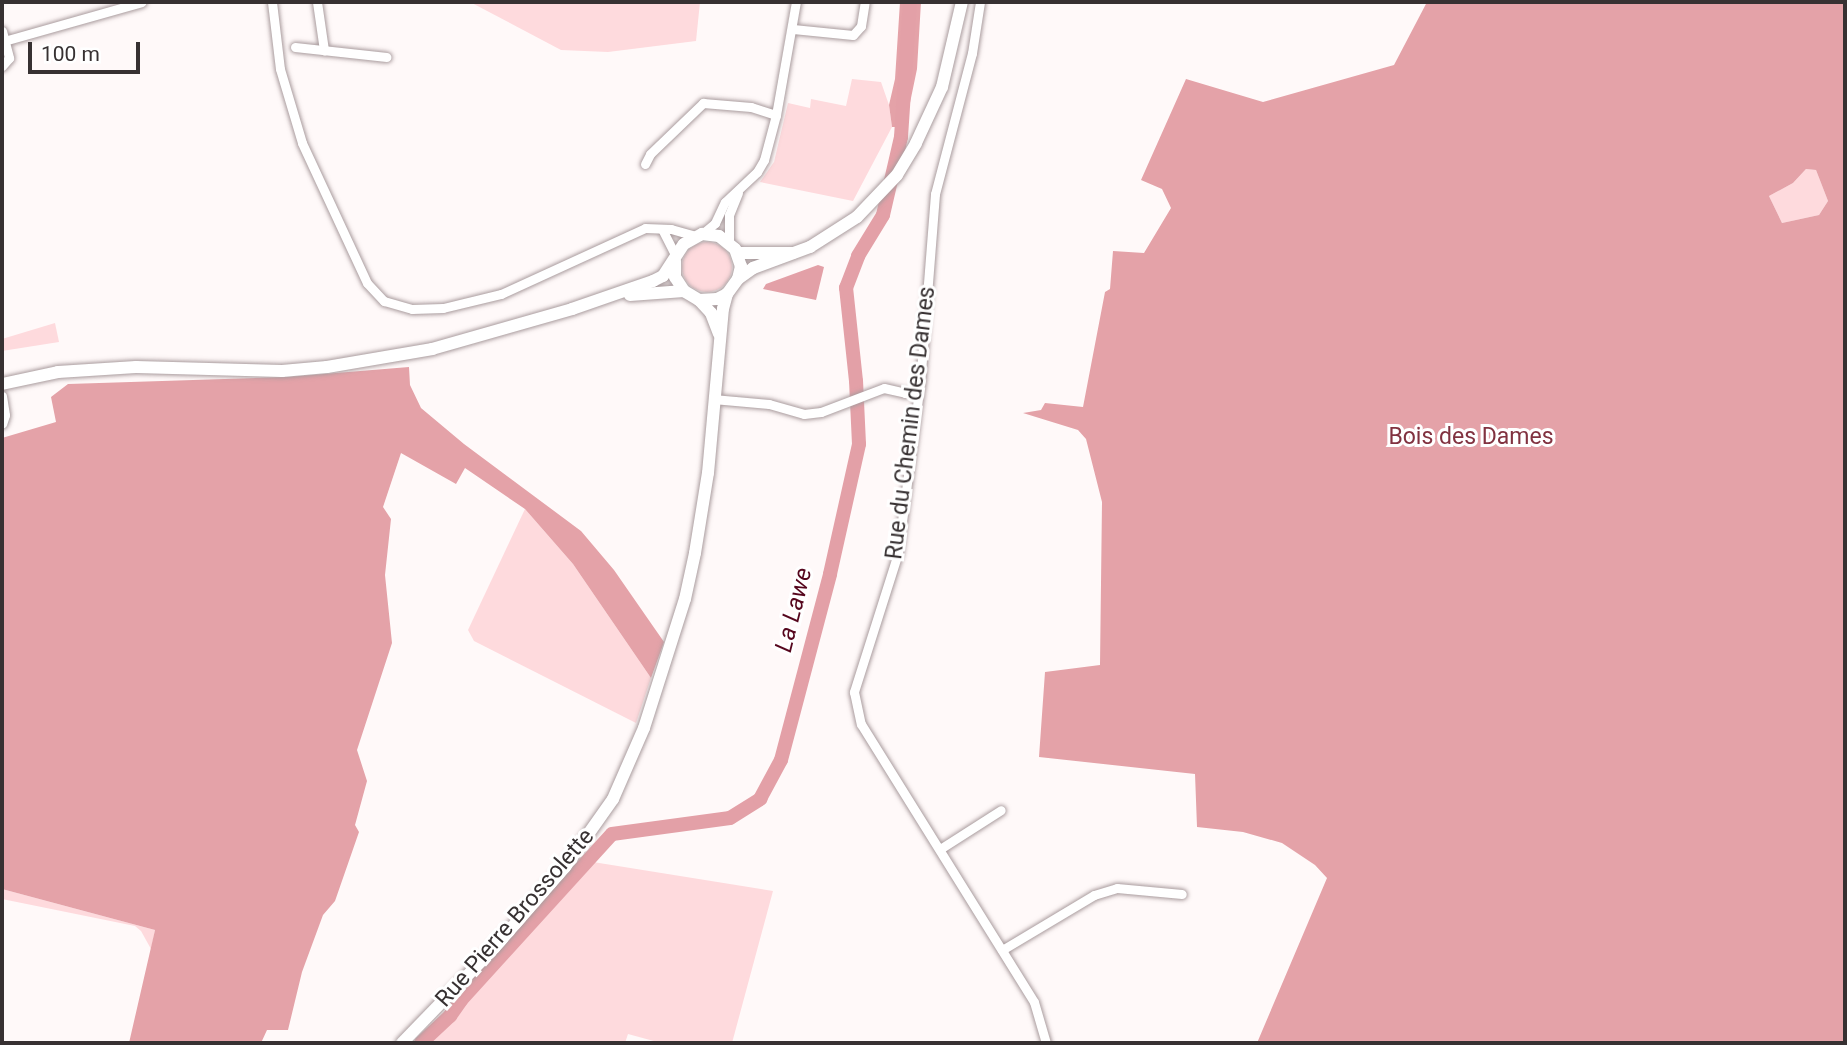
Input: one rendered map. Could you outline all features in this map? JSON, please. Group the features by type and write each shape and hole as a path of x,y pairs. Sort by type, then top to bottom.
{"main road":[{"path":"699,300 717,299 727,294 738,279 753,268 794,253 832,234 875,200 916,144 942,87 962,2"},
{"path":"2,384 58,372 136,367 282,370 327,367 432,349 609,298 663,276 684,244 699,235 714,234 733,247 794,253"},
{"path":"733,247 741,266 738,279"},
{"path":"676,258 676,277 684,291 699,300 711,313 720,338"},
{"path":"609,298 684,291"},
{"name":"Rue Pierre Brossolette","path":"402,1043 494,948 565,867 613,799 644,728 685,599 708,473 713,400 727,294"}],"street":[{"path":"2,66 9,58 3,36 142,2"},
{"path":"272,2 281,69 302,143 367,284 384,301 412,309 443,308 501,294 645,228 699,235 715,223 725,202 741,188 764,160 776,115 796,2"},
{"path":"317,2 324,50"},
{"path":"793,29 853,35 861,26 865,2"},
{"name":"Rue du Chemin des Dames","path":"980,2 972,54 935,194 918,391 898,553 854,692 861,723 1034,1002 1046,1043"},
{"path":"295,47 386,57"},
{"path":"645,164 650,154 703,103 751,107 776,115"},
{"path":"733,247 729,215 741,188"},
{"path":"662,229 676,258"},
{"path":"713,400 769,404 804,414 821,412 884,388 905,393 918,391"},
{"path":"2,399 5,415 2,424"},
{"path":"940,849 1001,810"},
{"path":"1002,950 1094,895 1117,888 1182,894"}],"shaded area":[{"path":"470,2 700,2 696,41 608,52 561,50"},
{"path":"852,79 881,82 889,105 892,127 853,201 760,182 774,162 788,103 810,108 811,99 846,106"},
{"path":"1806,169 1816,170 1828,201 1819,215 1782,223 1769,196 1793,183"},
{"path":"707,242 725,249 732,267 725,285 707,292 689,285 682,267 689,249"},
{"path":"818,265 824,267 816,300 763,289 766,284"},
{"path":"55,323 59,342 2,351 2,339"},
{"path":"525,509 573,564 651,678 636,723 474,641 468,630"},
{"path":"593,862 773,891 732,1043 661,1043 628,1034 625,1043 430,1043"},
{"path":"2,889 155,930 151,949 135,926 2,899"}],"green space":[{"path":"900,2 921,2 917,69 905,127 892,127 889,105 895,79"},
{"name":"Bois des Dames","path":"1427,2 1845,2 1845,1043 1257,1043 1327,878 1315,865 1282,843 1243,832 1197,827 1195,774 1039,757 1045,672 1100,665 1102,502 1086,439 1078,430 1023,413 1041,410 1045,403 1083,407 1105,292 1110,289 1113,251 1144,253 1171,208 1162,189 1141,180 1186,79 1263,102 1394,65","holes":["1806,169 1816,170 1828,201 1819,215 1782,223 1769,196 1793,183"]},
{"path":"409,367 410,385 421,408 464,444 581,531 614,570 664,642 651,678 573,564 525,509 465,468 456,484 401,453 383,507 391,519 385,575 392,643 357,750 367,781 355,825 359,832 335,901 323,915 302,972 288,1030 267,1030 261,1043 129,1043 155,930 2,889 2,438 56,422 51,397 68,384 287,377"}],"waterway":[{"name":"La Lawe","path":"421,1043 450,1016 461,1000 612,834 730,818 760,799 781,760 830,574 859,444 856,381 846,288 858,256 883,215 901,137 910,2"}]}
